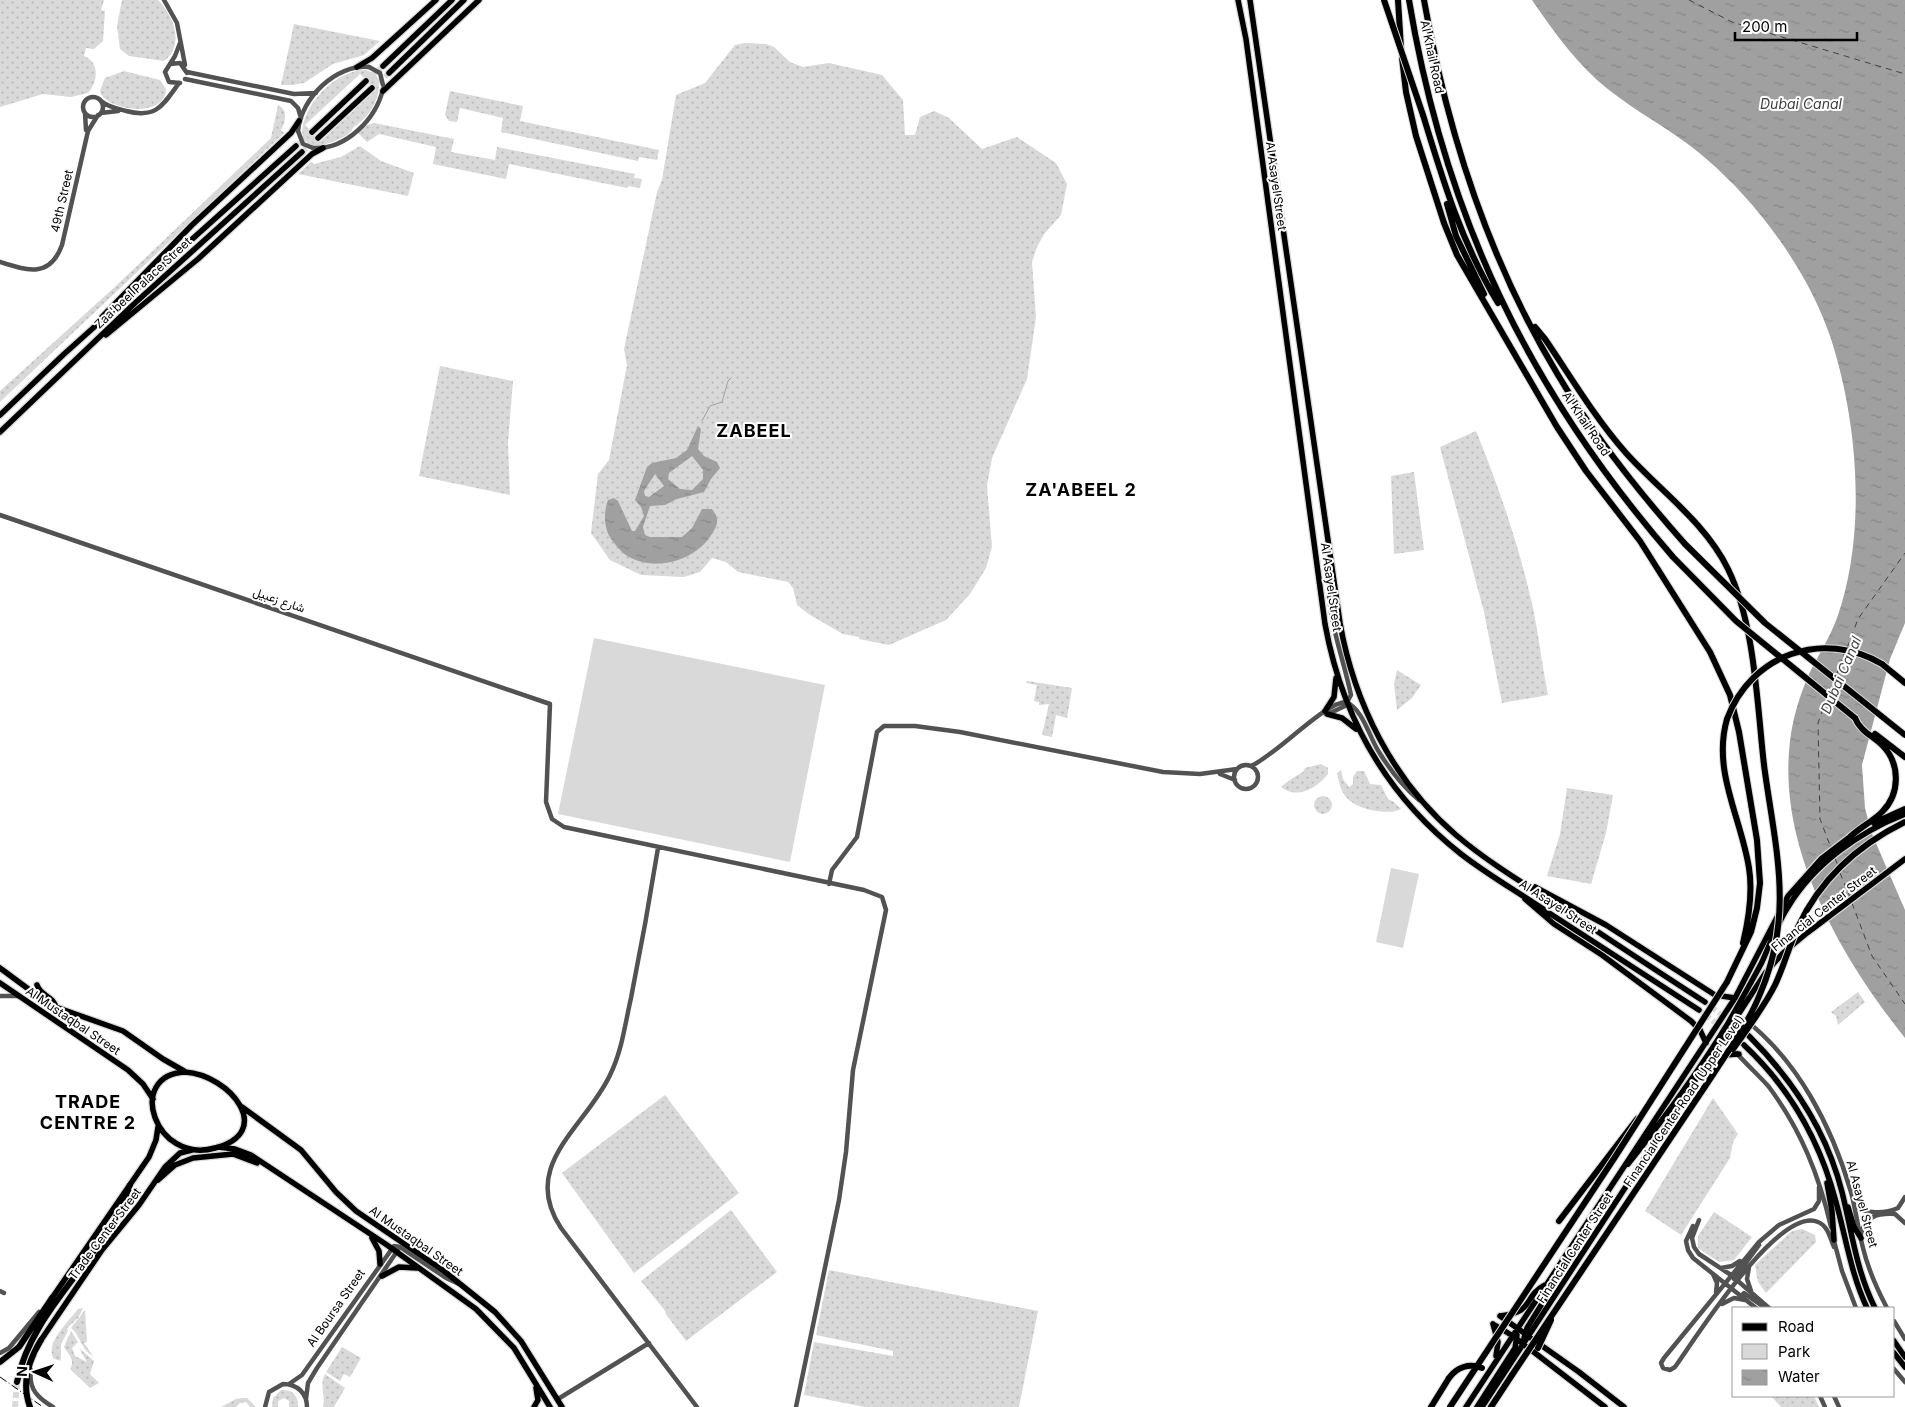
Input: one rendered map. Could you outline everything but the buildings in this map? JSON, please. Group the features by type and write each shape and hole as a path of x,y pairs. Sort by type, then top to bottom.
{"highway":[{"path":"1384,0 1453,212 1467,246 1485,281 1512,324"},
{"path":"1398,0 1404,81 1416,136 1450,239 1557,428 1586,471 1640,541 1707,646 1726,684 1740,732 1760,862 1756,916 1739,959"},
{"name":"Al Khail Road","path":"1409,0 1426,85 1449,166 1483,261 1512,324 1548,388 1589,451 1632,508 1673,557 1736,621 1854,718 1905,757"},
{"name":"Al Khail Road","path":"1424,0 1445,100 1474,196 1499,258 1531,324 1557,374 1593,430 1634,485 1685,544 1765,623 1905,735"},
{"path":"1437,160 1439,180 1456,236 1491,313"},
{"path":"1531,324 1545,339 1606,429 1634,462 1697,524 1728,569 1745,616 1781,880 1780,928 1774,956 1760,995 1714,1073"},
{"path":"1739,959 1750,908 1751,882 1747,858 1723,769 1722,740 1727,719 1739,693 1758,672 1782,657 1808,649 1829,647 1860,653 1882,664 1905,683"},
{"path":"1851,836 1886,808 1894,794 1896,778 1895,767 1888,753 1862,729 1854,718"},
{"path":"1851,836 1905,808"},
{"name":"Financial Center Road (Upper Level)","path":"1491,1407 1714,1073 1770,995 1798,927 1818,893 1855,854 1879,836 1905,822"},
{"name":"Financial Center Road (Upper Level)","path":"1450,1407 1644,1113 1727,982 1739,959"},
{"path":"1559,1221 1627,1131 1644,1113"},
{"path":"16,1382 23,1358 34,1335 114,1220 130,1185"},
{"path":"0,1362 19,1347 52,1298"},
{"path":"1538,1348 1549,1327 1551,1316"},
{"path":"30,1407 26,1392 26,1375 30,1359 41,1340"},
{"path":"1431,1407 1456,1371 1468,1366 1482,1368"}],"main road":[{"path":"357,67 377,54 436,0"},
{"path":"383,66 452,0"},
{"path":"388,73 464,0"},
{"path":"383,88 478,0"},
{"name":"Al Asayel Street","path":"1238,0 1324,612 1336,671 1360,733 1391,784 1429,826 1472,862 1699,1010"},
{"name":"Al Asayel Street","path":"1250,0 1345,649 1361,699 1388,754 1426,805 1463,841 1526,885"},
{"path":"312,132 366,81"},
{"path":"318,138 372,88"},
{"path":"94,328 174,243 291,133 300,120"},
{"name":"Zaa'beel Palace Street","path":"0,415 33,382 296,146"},
{"path":"100,338 119,327 198,259 312,154 324,148"},
{"name":"Zaa'beel Palace Street","path":"0,432 207,237 302,152"},
{"path":"1336,671 1334,696 1326,713 1342,718 1360,733"},
{"path":"1609,1188 1664,1119 1726,1025 1738,1011 1788,906 1814,874 1841,850 1871,830 1905,814"},
{"name":"Financial Center Street","path":"1466,1407 1507,1344 1515,1337 1517,1330 1609,1188 1735,998 1788,896 1821,859 1851,836"},
{"name":"Financial Center Street","path":"1528,1333 1543,1315 1709,1063 1737,1018 1738,1011 1777,959 1807,933 1905,859"},
{"path":"1526,885 1545,891 1589,916 1715,994 1735,998"},
{"path":"1526,885 1705,1002"},
{"path":"1521,894 1549,920 1610,961 1691,1021 1700,1030 1706,1043"},
{"name":"Al Mustaqbal Street","path":"0,968 56,1008 115,1027 138,1040 169,1063 185,1072"},
{"name":"Al Mustaqbal Street","path":"0,983 128,1070 143,1084 153,1099"},
{"path":"37,985 41,992 55,1002 56,1008"},
{"path":"1755,1027 1752,1010 1757,986"},
{"name":"Al Asayel Street","path":"1749,1036 1778,1066 1805,1106 1827,1150 1842,1191 1856,1258 1875,1307"},
{"name":"Al Asayel Street","path":"1744,1045 1770,1071 1808,1127 1829,1178 1848,1259 1867,1307"},
{"path":"1709,1063 1724,1055 1739,1054"},
{"path":"185,1072 207,1076 220,1083 235,1096 242,1107 243,1118 240,1132 233,1140 218,1148 192,1150 174,1142 158,1127 153,1113 153,1099 163,1080 173,1074 185,1072"},
{"name":"Al Mustaqbal Street","path":"242,1107 301,1150 336,1192 356,1211 400,1240 495,1312 515,1333 562,1407"},
{"name":"Trade Center Street","path":"52,1298 152,1152 158,1127"},
{"name":"Al Mustaqbal Street","path":"218,1148 241,1151 271,1168 367,1232 396,1249 468,1302 506,1339 549,1405"},
{"name":"Trade Center Street","path":"41,1340 102,1250 133,1213 156,1180 174,1158 192,1150"},
{"path":"156,1180 184,1160 226,1154 241,1156 271,1168"},
{"path":"1825,1166 1832,1211 1834,1240"},
{"path":"1842,1191 1854,1226 1861,1238"},
{"path":"367,1232 378,1248 380,1264"},
{"path":"1482,1407 1524,1344 1528,1333 1566,1265 1575,1241"},
{"path":"382,1276 399,1267 409,1266 422,1269"},
{"path":"1547,1284 1537,1290 1522,1311 1500,1316 1517,1330 1528,1333 1548,1351 1624,1407"},
{"path":"468,1302 473,1314"},
{"path":"1543,1315 1539,1335 1548,1351"},
{"path":"1494,1364 1498,1342 1493,1324 1515,1337 1605,1407"},
{"path":"1477,1407 1515,1348 1515,1337"},
{"path":"1895,1342 1905,1357"},
{"path":"1507,1344 1513,1345 1515,1348"},
{"path":"1895,1354 1905,1367"},
{"path":"1506,1370 1525,1357 1544,1360"},
{"path":"534,1407 538,1400 535,1383"},
{"path":"549,1405 557,1407"}],"street":[{"path":"164,0 175,17 186,70 185,79"},
{"path":"169,98 169,82 165,72 180,44"},
{"path":"170,64 180,63 186,70 294,94 316,93"},
{"path":"357,67 369,67 380,73 383,88 374,112 361,126 342,141 324,148 313,148 301,141 298,130 300,120 316,93 337,75 357,67"},
{"path":"124,111 91,116 85,112 84,104 88,98 95,97 101,102 124,111 139,114 151,112 162,107 179,83 185,79 291,100 298,108 300,120"},
{"path":"169,82 179,83"},
{"path":"99,114 103,106 101,102"},
{"name":"49th Street","path":"85,112 86,136"},
{"name":"49th Street","path":"0,262 28,270 38,270 48,265 59,252 86,136 90,124 99,114"},
{"name":"شارع زعبيل","path":"0,515 550,704 546,802 552,819 568,828 658,848"},
{"path":"829,884 832,870 857,838 878,732 884,726 915,726 960,732 1163,772 1216,773 1237,770 1242,766 1251,766 1265,758 1317,718 1347,703 1350,692 1338,652 1332,617 1329,580 1331,563"},
{"path":"1347,703 1356,707 1375,746 1395,776 1426,805"},
{"path":"1216,773 1235,780 1242,788 1250,788 1257,782 1257,773 1265,758"},
{"path":"1251,766 1257,773"},
{"path":"1235,780 1237,770"},
{"path":"697,1407 556,1219 549,1204 546,1188 552,1161 600,1094 618,1055 641,951 658,848 878,894 884,899 886,907 853,1070 846,1152 839,1200 796,1407"},
{"path":"0,996 21,997"},
{"path":"1737,1018 1726,1025 1724,1038 1766,1084 1791,1119 1806,1146 1819,1181 1838,1255 1856,1307"},
{"name":"Al Asayel Street","path":"1737,1018 1744,1019 1755,1027 1788,1063 1812,1100 1840,1159 1854,1206 1868,1265 1887,1307"},
{"path":"1819,1181 1819,1201 1814,1209 1787,1221 1765,1236 1744,1259 1734,1278 1732,1288 1675,1367 1670,1370 1663,1368 1662,1360 1725,1282 1734,1278 1780,1234 1808,1220 1818,1221 1825,1228 1838,1255"},
{"path":"1854,1206 1868,1212 1887,1211 1898,1208 1905,1197"},
{"path":"1861,1238 1864,1225 1872,1217 1895,1214 1905,1223"},
{"path":"1755,1307 1693,1258 1687,1247 1688,1235 1699,1220 1692,1234 1694,1247 1699,1254 1734,1278 1768,1307"},
{"path":"1734,1278 1765,1236"},
{"path":"400,1240 396,1249 460,1285"},
{"name":"Al Boursa Street","path":"265,1407 269,1392 278,1385 289,1384 302,1375 380,1264 396,1249"},
{"name":"Al Boursa Street","path":"306,1398 308,1383 317,1368 382,1276 396,1249"},
{"path":"1721,1268 1734,1265 1744,1259"},
{"path":"1750,1264 1747,1279 1751,1293"},
{"path":"1713,1273 1717,1283 1716,1294"},
{"path":"1742,1296 1744,1292 1764,1307"},
{"path":"0,1353 12,1345 52,1298"},
{"path":"1719,1306 1734,1298 1747,1300"},
{"path":"1895,1322 1905,1338"},
{"path":"41,1340 31,1370 30,1381 36,1394 52,1407"},
{"path":"558,1399 649,1343"},
{"path":"1895,1370 1905,1382"},
{"path":"289,1384 300,1389 306,1398 307,1407"}],"green space":[{"path":"0,0 104,0 101,10 105,11 103,41 94,49 86,48 84,56 93,63 96,73 94,83 88,93 71,97 43,94 0,107"},
{"path":"122,0 158,0 169,14 176,39 174,47 164,61 129,56 120,49 117,26"},
{"path":"294,24 380,41 364,55 333,64 304,83 281,85"},
{"path":"745,43 766,44 774,47 790,62 803,67 829,63 882,75 903,100 905,135 915,135 920,117 934,111 949,118 982,149 1017,137 1056,163 1067,184 1061,215 1044,234 1032,262 1036,317 1027,379 992,458 987,486 992,547 986,568 970,594 946,620 889,645 843,634 810,615 797,605 793,588 788,582 738,572 726,562 712,558 700,572 684,577 641,575 610,560 591,533 598,474 609,460 627,365 624,349 657,192 662,180 676,95 705,83 735,45"},
{"path":"359,70 366,70 375,74 378,80 378,93 370,111 362,121 343,137 320,145 310,145 302,133 307,113 313,103 335,81","holes":["360,74 376,90 320,142 305,125"]},
{"path":"124,71 160,80 166,89 163,99 155,105 133,109 111,103 100,91 105,78"},
{"path":"450,91 523,106 520,121 659,150 657,160 639,157 638,161 501,132 503,118 460,108 457,122 449,121 445,115"},
{"path":"278,105 285,113 281,130 284,133 0,402 0,391 117,285 271,138"},
{"path":"374,123 454,139 451,152 495,160 497,147 635,174 634,178 642,179 640,188 628,186 627,188 509,164 506,179 433,164 436,147 379,134 367,142 358,133 364,126"},
{"path":"360,146 381,161 414,173 408,196 298,174 311,162 314,164 341,157"},
{"path":"440,366 513,381 508,443 510,495 419,476"},
{"path":"1476,431 1501,496 1522,563 1533,608 1548,695 1502,703 1484,612 1440,447"},
{"path":"1414,472 1424,550 1394,554 1391,476"},
{"path":"594,638 825,685 790,862 558,814"},
{"path":"1397,670 1421,685 1412,698 1397,710 1394,684"},
{"path":"1027,681 1072,688 1067,718 1056,715 1052,737 1042,735 1049,704 1039,705 1039,702 1034,701 1037,685 1026,683"},
{"path":"1321,764 1328,768 1328,774 1313,788 1294,792 1287,791 1281,787 1303,772 1305,768"},
{"path":"1341,770 1343,779 1349,787 1353,784 1353,777 1357,771 1364,771 1370,784 1381,785 1388,799 1401,809 1381,812 1352,803 1346,797 1341,787 1337,773"},
{"path":"1567,788 1613,795 1606,833 1591,884 1547,876 1560,834"},
{"path":"1323,796 1329,799 1332,805 1329,811 1323,814 1317,811 1314,805 1317,799"},
{"path":"1391,868 1419,874 1403,948 1376,942"},
{"path":"1858,992 1865,1002 1838,1025 1836,1016 1831,1012"},
{"path":"665,1095 739,1193 634,1273 562,1173"},
{"path":"1713,1098 1738,1134 1733,1142 1730,1158 1681,1235 1645,1211"},
{"path":"731,1210 777,1272 686,1341 641,1281"},
{"path":"1714,1212 1752,1237 1734,1260 1719,1262 1698,1248 1698,1236"},
{"path":"1802,1229 1815,1235 1816,1242 1766,1293 1758,1282 1755,1265 1792,1231"},
{"path":"829,1270 1038,1311 1019,1407 865,1407 804,1395 814,1342 893,1356 893,1351 816,1335"},
{"path":"83,1308 78,1318 67,1328 68,1331 61,1344 61,1361 54,1359 52,1347 55,1340 78,1309"},
{"path":"85,1310 87,1342 84,1343 93,1356 86,1350 71,1328"},
{"path":"71,1331 78,1342 72,1348 75,1356 87,1362 79,1348 94,1361 90,1374 99,1383 90,1388 70,1369 72,1360 64,1347"},
{"path":"342,1347 361,1358 350,1377 344,1374 340,1381 326,1372"},
{"path":"325,1374 345,1388 334,1407 323,1407 323,1378"},
{"path":"281,1390 294,1394 298,1407 289,1407 289,1401 284,1398 278,1401 278,1407 272,1407 273,1398"},
{"path":"1772,1397 1814,1397 1819,1407 1781,1407"},
{"path":"247,1398 256,1407 250,1407 246,1402 240,1403 236,1407 221,1407 236,1399"}],"water":[{"name":"Dubai Canal","path":"1532,0 1905,0 1905,623 1890,659 1862,765 1865,808 1872,834 1905,910 1905,1038 1858,972 1837,937 1804,861 1793,821 1789,781 1790,741 1793,723 1797,706 1810,672 1837,618 1853,550 1855,478 1853,442 1848,406 1831,339 1807,284 1791,256 1752,205 1708,160 1685,142 1629,105 1597,80 1562,42"},
{"path":"698,426 701,429 698,449 704,456 717,462 720,468 704,492 677,499 665,505 650,506 643,527 645,535 650,537 682,537 692,528 702,509 712,509 714,511 717,519 715,529 695,552 675,561 652,563 641,562 631,558 619,548 607,531 605,516 608,500 614,498 618,501 632,531 635,531 644,516 641,507 635,500 647,467 652,463 676,458 687,450","holes":["692,456 703,470 703,479 692,490 680,489 668,479 669,473","655,474 664,486 649,497 645,496 644,491"]}],"waterway":[{"path":"702,421 710,406 722,402 728,381 731,378"}],"ferry route":[{"path":"1689,0 1732,22 1905,74"},
{"path":"1847,648 1858,619 1905,553"},
{"path":"1836,676 1844,654"},
{"path":"1829,694 1834,682"},
{"path":"1827,698 1818,723 1820,819 1831,848"},
{"path":"1835,858 1838,866"},
{"path":"1840,873 1850,897"},
{"path":"1852,903 1872,956 1905,1004"}],"tunnel":[{"path":"366,81 383,66"},
{"path":"372,88 389,73"},
{"path":"296,146 312,132"},
{"path":"302,152 318,138"},
{"path":"1705,1002 1744,1032"},
{"path":"1699,1010 1739,1041"},
{"path":"15,1407 17,1382"}],"railway":[{"path":"0,1377 43,1407"}],"district":[{"name":"ZABEEL","path":"754,431"},
{"name":"ZA'ABEEL 2","path":"1081,490"},
{"name":"TRADE CENTRE 2","path":"88,1112"}]}
